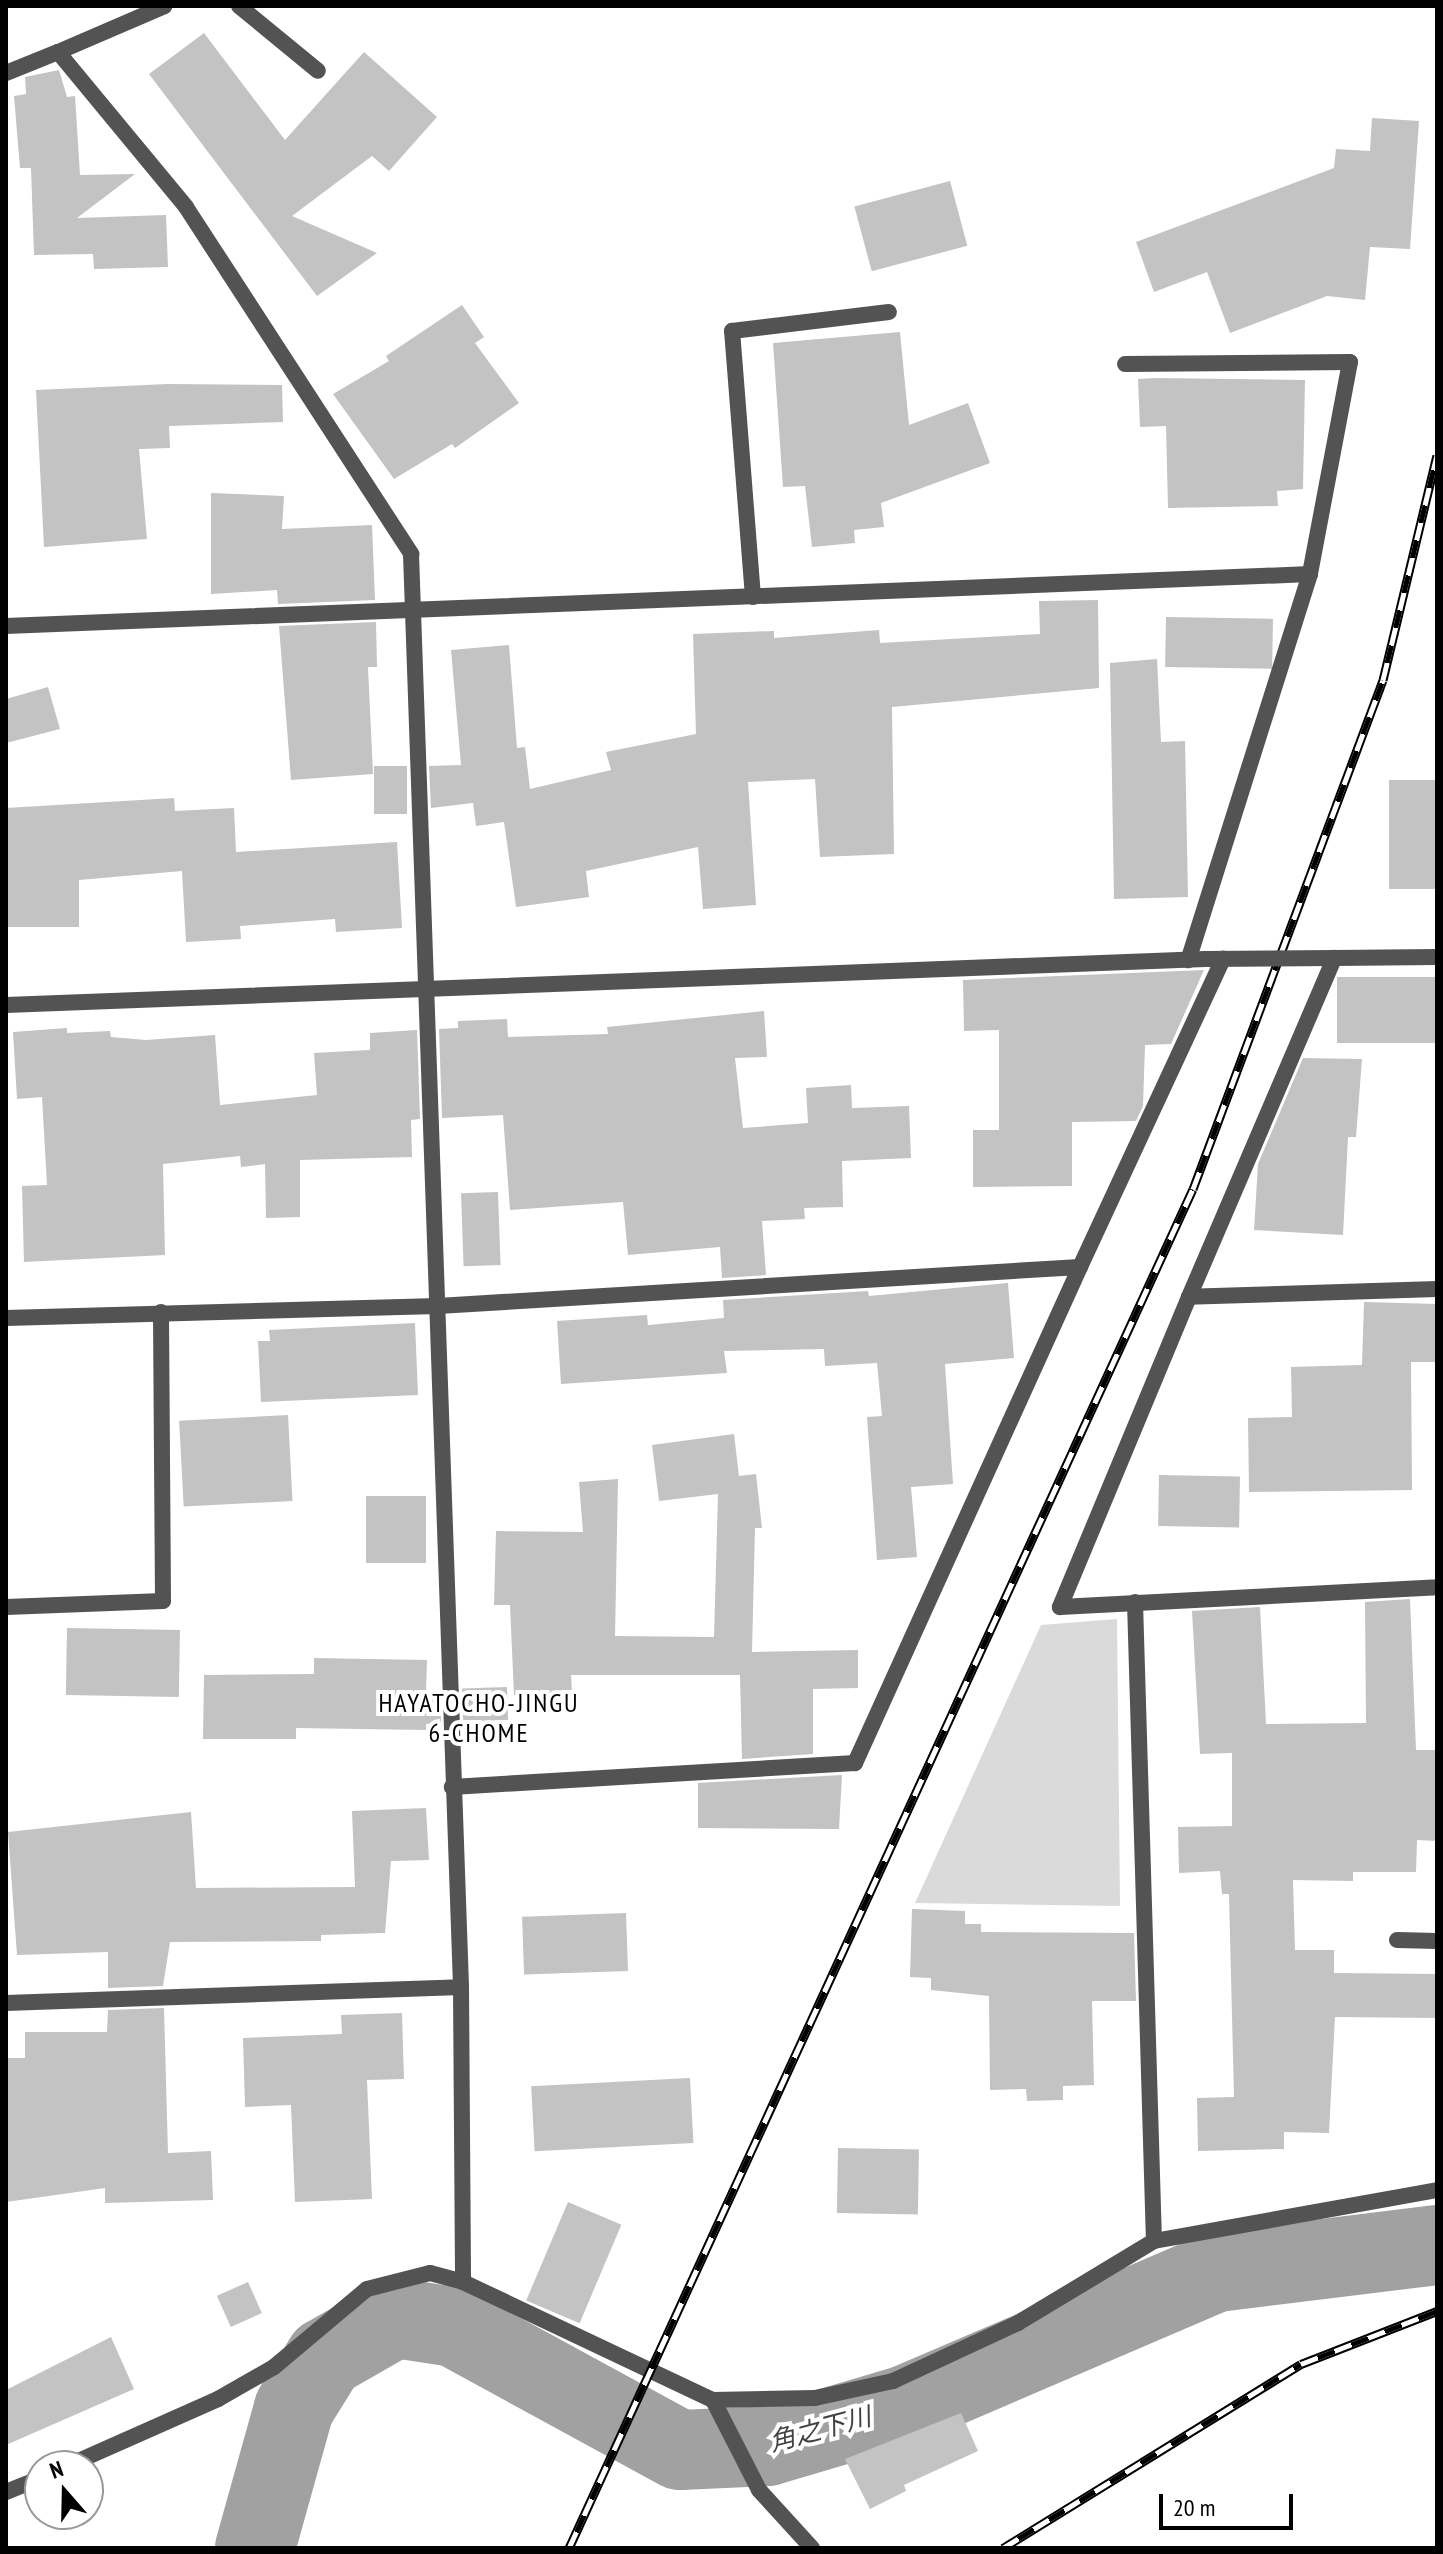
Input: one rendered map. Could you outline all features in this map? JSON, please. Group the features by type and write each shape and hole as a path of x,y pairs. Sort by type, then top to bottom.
{"street":[{"path":"6,73 165,6"},
{"path":"239,6 318,71"},
{"path":"58,52 186,207 411,554 461,1987 463,2282"},
{"path":"753,597 732,331 889,312"},
{"path":"1125,364 1350,362 1310,574 1197,959"},
{"path":"6,626 413,613 1310,574"},
{"path":"6,1005 1197,959 1437,957"},
{"path":"1334,958 1060,1607 1437,1587"},
{"path":"452,1787 855,1763 1223,959"},
{"path":"6,1318 438,1306 1080,1267"},
{"path":"1189,1297 1437,1289"},
{"path":"6,1607 163,1601 161,1312"},
{"path":"1135,1602 1154,2241"},
{"path":"1397,1940 1437,1941"},
{"path":"6,2003 461,1987"},
{"path":"103,2450 218,2399 274,2367 367,2289 430,2273 463,2282 713,2400 815,2398 893,2381 1018,2323 1154,2241 1437,2190"},
{"path":"713,2400 759,2490 812,2548"}],"shaded area":[{"path":"1117,1619 1120,1906 915,1903 1041,1625"}],"building":[{"path":"204,33 285,140 364,52 437,117 389,171 372,156 292,216 377,253 317,296 149,74"},
{"path":"59,70 67,97 75,96 80,175 135,174 77,218 166,215 168,267 94,269 93,254 34,255 31,168 20,168 14,96 26,94 25,77"},
{"path":"1372,118 1419,121 1410,249 1370,247 1365,300 1327,296 1230,333 1207,272 1154,292 1136,242 1334,168 1336,149 1370,151"},
{"path":"950,181 967,246 872,271 854,207"},
{"path":"462,305 484,337 475,343 519,403 455,448 452,444 394,479 333,394 389,361 386,356"},
{"path":"900,332 909,425 968,403 990,463 881,503 884,527 854,530 855,543 812,547 805,486 783,487 773,343"},
{"path":"1138,379 1305,380 1303,489 1277,491 1278,506 1168,508 1166,426 1140,427"},
{"path":"168,384 282,385 283,422 169,426 170,448 139,449 147,539 44,547 36,390"},
{"path":"211,493 284,496 282,529 372,525 375,600 278,604 277,590 211,594"},
{"path":"1098,600 1099,688 892,707 894,854 820,857 815,779 748,782 756,905 703,909 698,847 586,871 589,897 516,907 504,822 476,826 473,803 431,808 429,766 461,765 451,650 509,645 517,748 525,747 530,789 611,770 606,752 696,734 693,634 774,631 774,638 879,630 880,643 1040,634 1039,601"},
{"path":"1166,617 1273,619 1272,669 1165,667"},
{"path":"376,622 377,667 368,667 373,774 291,780 279,626"},
{"path":"1157,659 1161,742 1185,741 1188,897 1114,899 1110,663"},
{"path":"48,687 60,729 6,743 6,699"},
{"path":"374,766 407,766 407,814 374,814"},
{"path":"1389,780 1437,780 1437,889 1389,889"},
{"path":"174,798 175,811 234,808 236,852 397,842 402,928 336,932 335,919 240,926 241,939 186,942 182,871 79,880 79,927 6,927 6,808"},
{"path":"1204,970 1171,1044 1145,1045 1143,1106 1136,1121 1072,1122 1072,1186 973,1187 973,1130 999,1130 999,1030 964,1031 963,980"},
{"path":"1337,977 1437,977 1437,1043 1337,1043"},
{"path":"764,1011 767,1057 735,1058 743,1128 808,1123 806,1088 851,1085 852,1108 909,1106 911,1158 842,1161 843,1207 804,1208 805,1219 762,1221 766,1275 722,1278 720,1247 628,1255 623,1202 510,1210 503,1115 442,1118 439,1029 458,1028 458,1021 507,1019 508,1037 608,1034 607,1027"},
{"path":"67,1028 67,1033 110,1031 111,1037 146,1040 215,1035 220,1105 317,1095 314,1053 370,1050 370,1033 417,1030 420,1119 411,1120 412,1157 300,1160 300,1217 266,1218 265,1164 241,1167 240,1156 163,1164 165,1255 24,1262 22,1186 47,1185 42,1097 17,1099 13,1032"},
{"path":"1303,1058 1362,1059 1356,1137 1348,1137 1343,1235 1254,1230 1258,1164"},
{"path":"498,1192 501,1265 464,1266 461,1193"},
{"path":"1008,1283 1014,1358 945,1364 953,1484 911,1487 917,1557 877,1560 867,1417 882,1416 877,1363 825,1366 824,1349 724,1351 727,1373 561,1384 557,1321 647,1315 648,1325 724,1318 723,1300 868,1291 869,1296"},
{"path":"1364,1302 1437,1304 1437,1362 1411,1362 1412,1490 1249,1492 1248,1418 1292,1417 1291,1367 1362,1365"},
{"path":"415,1323 418,1395 261,1402 258,1341 270,1341 269,1330"},
{"path":"288,1415 293,1501 184,1507 179,1421"},
{"path":"734,1434 739,1476 756,1474 762,1528 755,1528 752,1652 858,1650 858,1688 813,1689 813,1754 742,1759 740,1675 571,1675 572,1692 514,1695 510,1605 494,1605 496,1531 583,1532 579,1482 618,1479 615,1636 714,1637 718,1494 659,1501 652,1445"},
{"path":"1159,1475 1240,1476 1239,1527 1158,1526"},
{"path":"366,1496 426,1496 426,1563 366,1563"},
{"path":"1410,1599 1416,1750 1437,1750 1437,1841 1417,1840 1416,1872 1353,1872 1353,1881 1293,1880 1295,1950 1334,1950 1334,1973 1437,1974 1437,2018 1335,2017 1329,2133 1284,2132 1284,2149 1198,2151 1197,2098 1234,2097 1229,1894 1222,1894 1220,1871 1179,1873 1178,1827 1232,1826 1232,1753 1200,1754 1192,1611 1260,1607 1266,1724 1366,1723 1365,1602"},
{"path":"67,1628 180,1630 179,1697 66,1695"},
{"path":"314,1658 427,1660 426,1690 440,1690 441,1723 426,1724 426,1730 296,1728 296,1739 203,1739 204,1675 314,1674"},
{"path":"507,1687 508,1720 463,1722 462,1689"},
{"path":"842,1775 839,1829 698,1828 698,1783"},
{"path":"426,1808 429,1860 391,1861 385,1933 321,1935 321,1941 170,1942 163,1986 108,1988 108,1952 17,1955 8,1832 191,1812 196,1888 355,1887 352,1811"},
{"path":"912,1909 965,1911 965,1924 981,1924 981,1932 1134,1933 1136,2001 1092,2001 1094,2085 1063,2086 1063,2100 1027,2101 1026,2089 990,2090 989,1996 931,1990 931,1978 910,1977"},
{"path":"626,1913 628,1971 524,1975 522,1917"},
{"path":"164,2008 168,2153 211,2151 213,2200 105,2203 105,2188 6,2202 6,2058 25,2058 25,2032 107,2032 108,2010"},
{"path":"402,2013 404,2079 367,2080 372,2199 295,2202 291,2105 245,2107 243,2038 342,2034 341,2015"},
{"path":"690,2078 693,2143 535,2151 531,2086"},
{"path":"838,2148 919,2149 918,2214 837,2213"},
{"path":"568,2202 621,2225 580,2323 526,2300"},
{"path":"248,2282 262,2313 231,2327 217,2296"},
{"path":"111,2337 134,2389 6,2445 6,2390"},
{"path":"961,2413 978,2451 904,2485 906,2491 870,2509 845,2459"}],"waterway":[{"name":"角之下川","path":"255,2548 294,2408 325,2358 395,2318 454,2327 680,2450 768,2446 906,2405 1217,2272 1437,2245"}],"railway":[{"path":"569,2548 1193,1189 1383,680 1437,455"},
{"path":"1003,2548 1301,2364 1437,2311"}],"district":[{"name":"HAYATOCHO-JINGU 6-CHOME","path":"479,1718"}]}
